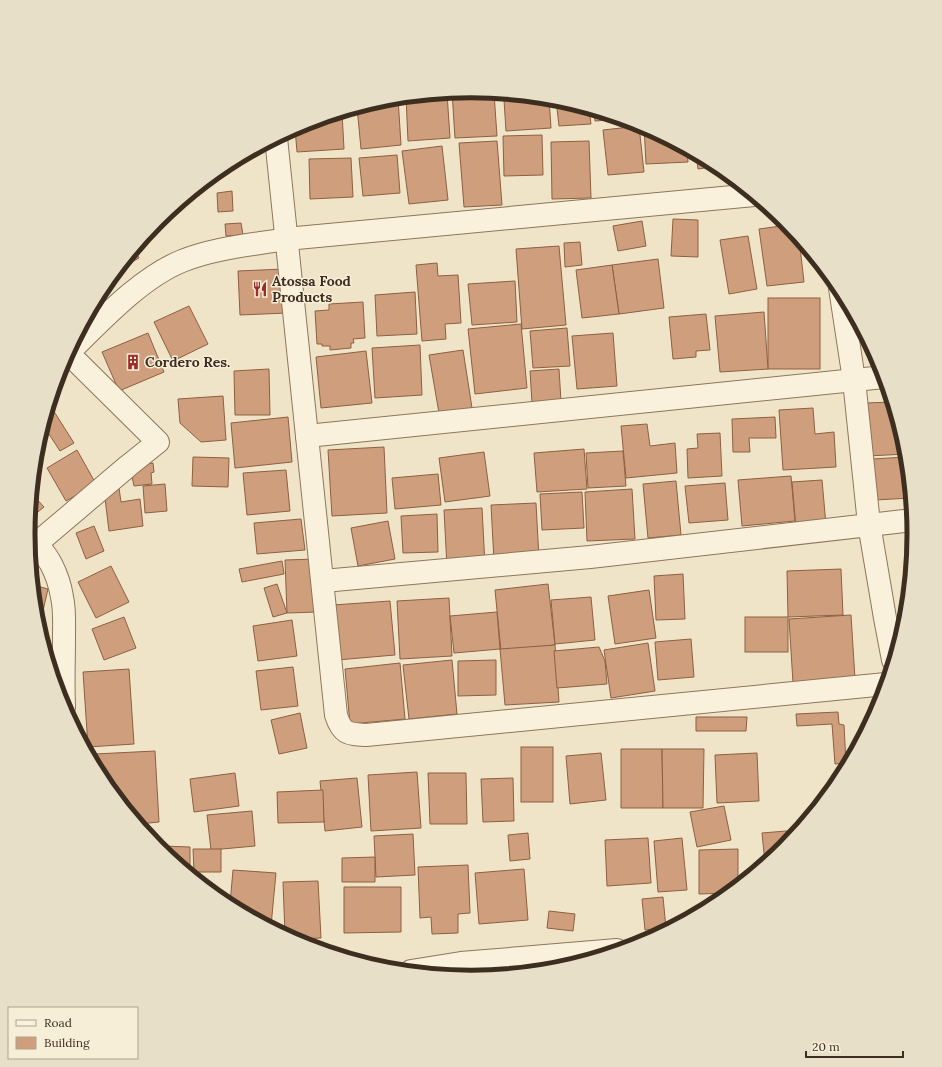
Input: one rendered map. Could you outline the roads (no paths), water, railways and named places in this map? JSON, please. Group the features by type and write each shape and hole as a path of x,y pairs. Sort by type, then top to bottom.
{"street":[{"path":"276,143 336,715 338,724 342,731 351,734 366,735 880,685"},
{"path":"79,343 150,278 181,261 216,251 286,239 746,196"},
{"path":"843,305 854,380 869,524 884,618 891,650"},
{"path":"35,540 158,442 72,357"},
{"path":"307,436 878,378"},
{"path":"323,581 590,558 907,521"},
{"path":"35,546 46,555 52,565 62,596 64,624 64,690"},
{"path":"461,969 589,953"}],"place":[{"name":"Atossa Food Products","path":"260,289"},
{"name":"Cordero Res.","path":"133,362"}]}
